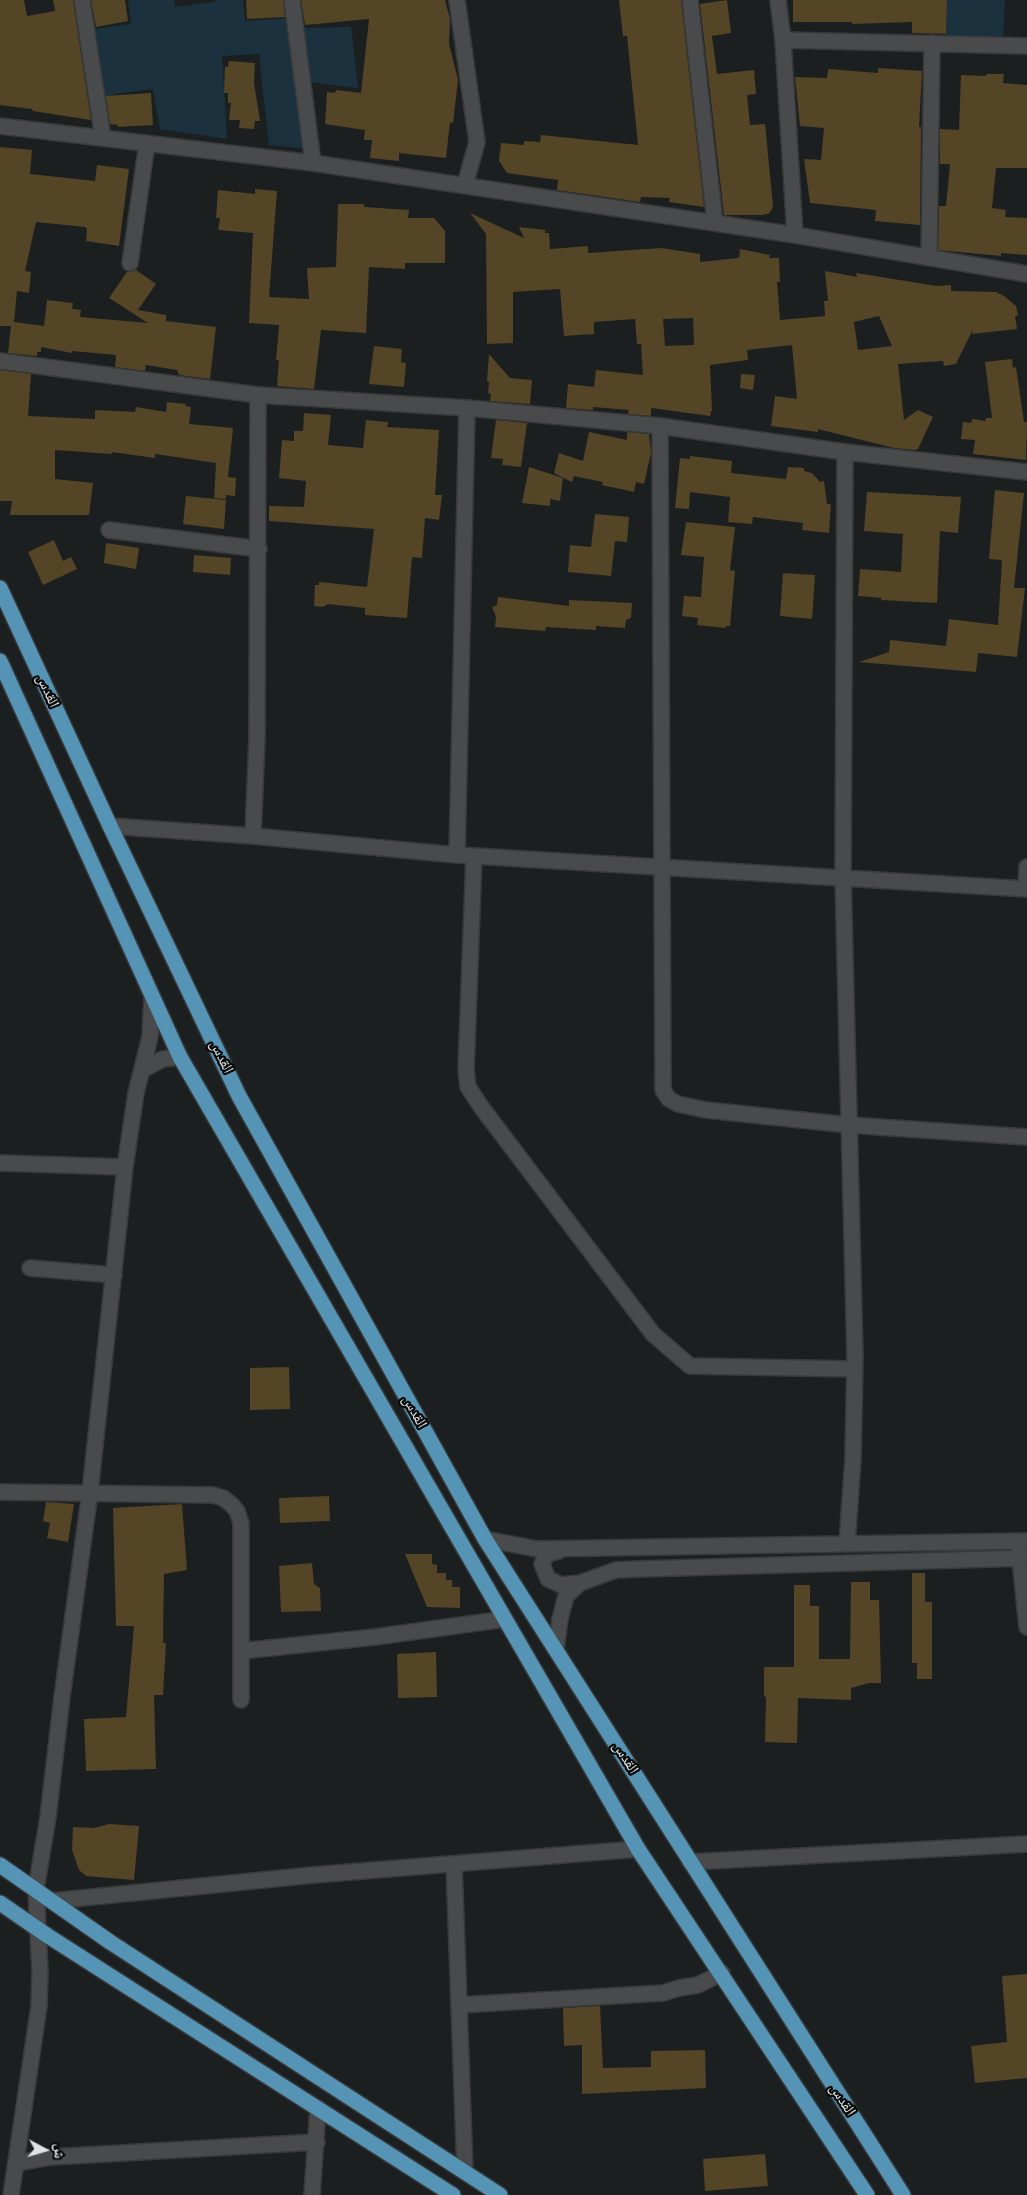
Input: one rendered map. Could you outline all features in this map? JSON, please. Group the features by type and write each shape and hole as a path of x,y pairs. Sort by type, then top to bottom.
{"main road":[{"name":"القدس","path":"0,588 110,826 240,1096 484,1539 903,2195"},
{"name":"القدس","path":"0,660 180,1057 638,1849 722,1973 867,2195"},
{"path":"0,1865 110,1942 500,2195"},
{"path":"0,1903 452,2195"}],"street":[{"path":"82,0 103,138"},
{"path":"292,0 313,163"},
{"path":"457,0 477,142 466,185"},
{"path":"690,0 715,223"},
{"path":"778,0 795,235"},
{"path":"782,40 1027,46"},
{"path":"929,258 932,43"},
{"path":"0,126 313,163 466,185 795,235 1027,274 1027,280"},
{"path":"130,264 147,143"},
{"path":"0,361 258,395 468,408 660,426 845,452 1027,472"},
{"path":"253,836 257,737 258,395"},
{"path":"457,855 468,408"},
{"path":"660,426 663,1090 669,1099 678,1104 706,1110 849,1125 1027,1138"},
{"path":"845,452 843,878 855,1369 847,1544"},
{"path":"110,530 259,549"},
{"path":"110,826 253,836 457,855 1027,889 1027,868"},
{"path":"474,856 466,1070 468,1087 482,1108 653,1334 690,1366 855,1369"},
{"path":"8,2192 17,2163 39,2006 40,1972 36,1890 48,1817 90,1492 126,1167 136,1093 150,1037 152,996"},
{"path":"142,1070 163,1059 180,1057"},
{"path":"0,1163 126,1167"},
{"path":"30,1268 114,1275"},
{"path":"0,1492 213,1495 223,1498 231,1504 237,1511 241,1523 241,1700"},
{"path":"484,1539 537,1549 1022,1541 1027,1626"},
{"path":"568,1549 547,1554 542,1564 543,1572 548,1579 562,1585 580,1583 616,1570 639,1568 1023,1558"},
{"path":"556,1650 560,1618 566,1596 580,1583"},
{"path":"241,1651 375,1637 506,1619"},
{"path":"690,1862 1027,1844"},
{"path":"52,1901 313,1875 638,1849"},
{"path":"454,1864 465,2172"},
{"path":"459,2005 663,1993 698,1985 722,1973"},
{"path":"312,2195 318,2108"},
{"path":"17,2163 51,2158 317,2142"}],"shaded area":[{"path":"128,0 174,0 175,7 215,2 215,0 243,0 245,21 290,18 308,149 269,145 259,54 222,56 227,139 160,129 153,89 114,94 116,123 103,121 88,30 131,24"},
{"path":"947,0 1005,0 1003,38 946,36"},
{"path":"351,27 358,88 307,82 303,28"}],"building":[{"path":"0,0 24,0 27,16 55,11 53,0 73,0 91,120 0,105"},
{"path":"91,0 125,0 128,21 96,27"},
{"path":"246,0 283,0 285,17 247,19"},
{"path":"301,0 445,0 450,19 449,44 458,80 453,123 450,122 446,158 399,153 399,161 370,158 372,140 364,140 365,130 325,124 327,92 335,93 336,90 361,93 369,19 305,25"},
{"path":"619,0 681,0 704,207 669,202 670,198 641,197 640,202 557,190 558,180 507,173 499,161 501,143 524,145 524,141 540,142 541,135 638,145 627,36 623,36"},
{"path":"727,0 731,33 712,36 717,74 754,70 756,94 747,95 750,125 765,124 773,206 770,213 763,215 724,215 700,4"},
{"path":"793,0 947,0 946,34 912,33 912,22 852,24 852,22 793,22"},
{"path":"229,61 255,63 254,83 260,121 255,121 254,129 239,128 240,120 229,120 231,103 228,103 228,93 224,93 225,67 228,67"},
{"path":"878,68 922,71 919,127 921,127 920,225 875,221 876,210 810,203 804,159 821,160 824,128 800,126 795,77 827,78 828,69 878,73"},
{"path":"986,74 1004,74 1003,83 1027,85 1027,168 996,168 992,208 1006,210 1005,217 1027,218 1027,255 1001,253 1001,256 938,250 939,206 946,206 950,164 940,164 940,129 959,130 961,75 986,76"},
{"path":"151,93 153,125 118,127 118,125 110,124 106,96"},
{"path":"0,147 32,150 30,174 95,181 97,165 129,169 119,246 86,241 87,229 85,227 36,222 25,271 31,272 29,293 17,291 14,322 44,326 47,300 73,303 72,309 81,310 80,317 148,323 109,298 127,272 136,270 156,284 138,310 166,315 166,321 216,327 210,379 179,375 177,370 146,365 145,371 115,367 116,355 72,351 72,353 41,347 41,352 37,352 37,356 8,353 11,326 0,326"},
{"path":"255,189 277,191 269,297 309,299 307,268 336,267 338,204 364,204 364,207 409,210 408,218 434,218 445,231 445,263 405,263 405,269 369,267 366,333 321,330 314,389 277,386 279,360 276,360 279,325 249,323 253,233 218,230 220,218 216,218 218,190 255,194"},
{"path":"470,213 524,238 519,227 545,230 545,233 549,233 550,249 588,246 588,253 661,248 700,254 700,262 739,258 740,249 770,255 769,258 779,258 780,282 777,282 780,320 825,316 824,301 828,301 825,271 857,277 856,273 937,286 951,285 951,291 996,292 1016,306 1018,315 1015,316 1017,329 972,334 973,329 956,364 944,366 943,361 898,364 904,420 918,410 933,417 918,449 915,450 894,448 818,429 818,432 771,426 775,396 797,399 792,345 747,350 748,360 710,365 712,411 710,416 651,408 651,416 628,414 629,410 593,407 593,410 566,408 568,384 594,387 596,370 643,375 641,344 637,344 635,319 594,322 594,334 564,336 560,289 513,292 513,343 487,344 486,234","holes":["879,316 892,346 858,350 854,322","693,318 694,345 665,346 663,319"]},
{"path":"374,346 402,349 401,362 406,363 404,387 369,384"},
{"path":"489,354 510,378 532,380 530,404 490,401 491,394 488,393 489,382 487,381"},
{"path":"1012,359 1013,368 1016,367 1024,422 1027,422 1026,460 973,454 975,440 961,439 963,422 971,423 972,419 985,421 986,418 992,418 985,362"},
{"path":"0,370 31,374 28,416 95,419 95,410 135,412 136,407 166,412 167,402 186,404 185,406 191,407 189,424 233,428 228,477 236,478 235,496 226,495 226,499 214,498 216,463 155,454 155,458 112,452 112,454 55,450 55,479 93,483 89,515 10,515 12,501 0,501"},
{"path":"741,374 755,375 753,390 740,388"},
{"path":"304,413 331,415 328,445 363,448 366,420 388,422 387,427 439,430 435,495 442,495 439,520 425,518 422,558 412,557 407,618 365,615 365,608 328,604 323,607 314,606 315,585 319,585 319,582 367,587 374,529 269,521 269,506 304,507 306,481 279,478 282,440 294,441 294,431 303,431"},
{"path":"496,420 527,423 521,467 502,465 503,459 491,458"},
{"path":"589,432 627,440 627,432 649,434 651,453 644,484 636,482 634,492 602,485 603,482 574,476 572,482 554,473 559,453 583,461"},
{"path":"690,456 732,461 731,473 786,479 788,467 804,468 804,471 812,473 820,482 824,481 827,504 831,504 829,533 802,530 803,523 753,517 752,524 728,522 730,497 690,492 689,509 675,508 680,458 690,459"},
{"path":"529,467 563,478 560,501 550,499 550,506 522,503"},
{"path":"995,490 1024,493 1014,588 1025,588 1017,657 978,653 976,672 859,662 889,652 890,640 946,646 949,619 998,625 1002,560 989,559"},
{"path":"867,492 961,497 958,533 940,531 937,603 881,600 882,598 858,596 860,569 901,572 903,534 864,531"},
{"path":"186,496 226,500 224,529 183,524"},
{"path":"595,514 629,517 627,542 615,541 611,576 568,572 570,545 591,547"},
{"path":"686,522 735,527 730,570 735,571 730,626 726,626 726,628 697,625 698,618 682,616 684,596 701,597 704,557 681,555"},
{"path":"54,540 63,561 71,557 77,569 43,585 28,552"},
{"path":"106,543 139,548 136,569 104,563"},
{"path":"194,555 231,558 230,575 193,572"},
{"path":"783,573 815,575 812,619 780,616"},
{"path":"498,597 569,606 569,600 632,603 631,618 626,620 625,628 596,626 596,630 546,627 545,631 495,627 496,617 492,607 497,605"},
{"path":"289,1367 290,1409 250,1410 250,1368"},
{"path":"329,1496 330,1521 280,1523 279,1498"},
{"path":"46,1502 74,1504 68,1542 47,1538 50,1523 43,1521"},
{"path":"182,1504 187,1570 164,1574 163,1643 166,1643 163,1695 154,1695 156,1769 86,1771 84,1719 126,1717 134,1626 116,1626 113,1508"},
{"path":"405,1554 432,1554 432,1564 437,1565 437,1573 446,1573 446,1580 452,1580 452,1587 460,1587 460,1608 427,1607"},
{"path":"312,1563 314,1584 320,1588 321,1611 281,1612 279,1566"},
{"path":"912,1573 925,1573 925,1602 932,1602 932,1679 917,1679 917,1663 912,1663"},
{"path":"851,1582 870,1582 870,1600 879,1600 881,1683 869,1683 851,1688 851,1700 798,1698 797,1743 765,1742 766,1699 764,1694 764,1667 794,1667 794,1585 810,1585 810,1606 819,1606 819,1659 850,1659"},
{"path":"436,1652 437,1697 398,1698 397,1654"},
{"path":"109,1824 139,1826 134,1880 86,1876 79,1870 72,1850 73,1827 94,1828"},
{"path":"1027,1974 1027,2078 975,2083 971,2046 1007,2042 1002,1976"},
{"path":"600,2006 603,2068 651,2067 651,2051 705,2050 706,2088 582,2094 582,2045 564,2046 563,2008"},
{"path":"765,2154 768,2186 705,2191 703,2159"}]}
